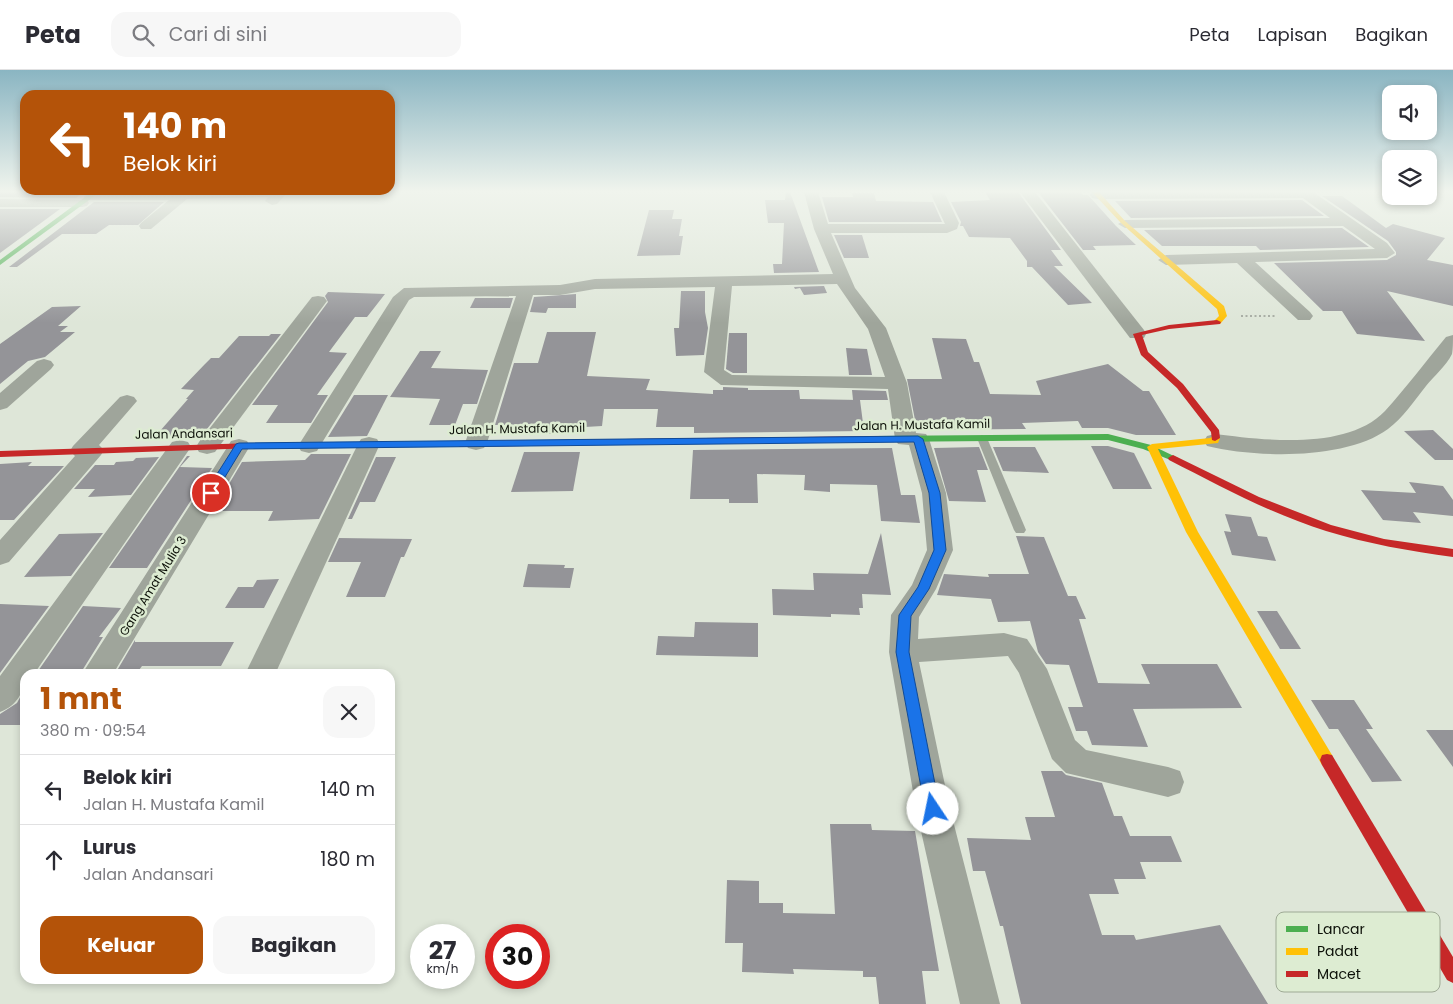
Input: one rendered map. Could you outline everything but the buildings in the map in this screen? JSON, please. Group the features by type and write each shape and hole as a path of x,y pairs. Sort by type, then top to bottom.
{"street":[{"path":"0,263 37,236"},
{"path":"825,236 848,289 877,328 897,382 912,439 934,493 940,550 923,589 905,615 903,652 933,809 980,1004"},
{"path":"1061,236 1137,334 1144,352 1185,392 1216,432 1215,441"},
{"path":"1137,334 1169,327 1216,322 1223,316 1221,308 1214,300 1138,236"},
{"path":"1166,260 1387,253 1381,246 1366,236"},
{"path":"1242,258 1304,316"},
{"path":"309,446 402,297 410,292 425,290 560,290 595,284 844,279"},
{"path":"724,281 714,372 720,377 728,381 897,382"},
{"path":"476,443 526,290"},
{"path":"207,447 318,301"},
{"path":"1416,912 1192,532 1152,447 1215,441 1268,448 1313,447 1357,436 1381,425 1397,413 1402,403 1453,340"},
{"path":"0,404 44,365"},
{"path":"0,556 127,401"},
{"name":"Jalan H. Mustafa Kamil","path":"369,444 1108,437 1129,440 1152,447 1220,484 1330,529 1374,541 1453,553"},
{"path":"262,669 369,444"},
{"name":"Jalan Andansari","path":"0,454 180,447 369,444"},
{"name":"Gang Amat Mulia 3","path":"99,669 239,446"},
{"path":"22,669 180,447"},
{"path":"903,652 1004,644 1017,648 1032,669 1063,749 1077,763 1168,782"},
{"path":"0,700 20,672"},
{"path":"1440,952 1453,974"}],"lane":[{"path":"982,438 1020,530"}],"path":[{"path":"1223,316 1304,316"}],"traffic: fast":[{"path":"0,263 37,236"},
{"path":"877,439 1108,437 1147,447 1173,458"},
{"path":"254,446 460,444"}],"traffic: slow":[{"path":"1138,236 1221,308 1223,316 1217,322"},
{"path":"1215,438 1215,441 1152,447 1192,532 1327,760"}],"traffic: jam":[{"path":"1215,438 1216,432 1180,386 1144,353 1137,334 1169,327 1217,322"},
{"path":"460,444 877,439"},
{"path":"0,454 254,446"},
{"path":"1173,458 1255,500 1328,528 1384,543 1453,553"},
{"path":"1327,760 1416,912"},
{"path":"1440,952 1453,974"}],"route":[{"path":"211,493 239,446 918,439 934,493 940,550 923,589 905,615 903,652 933,809"}]}
